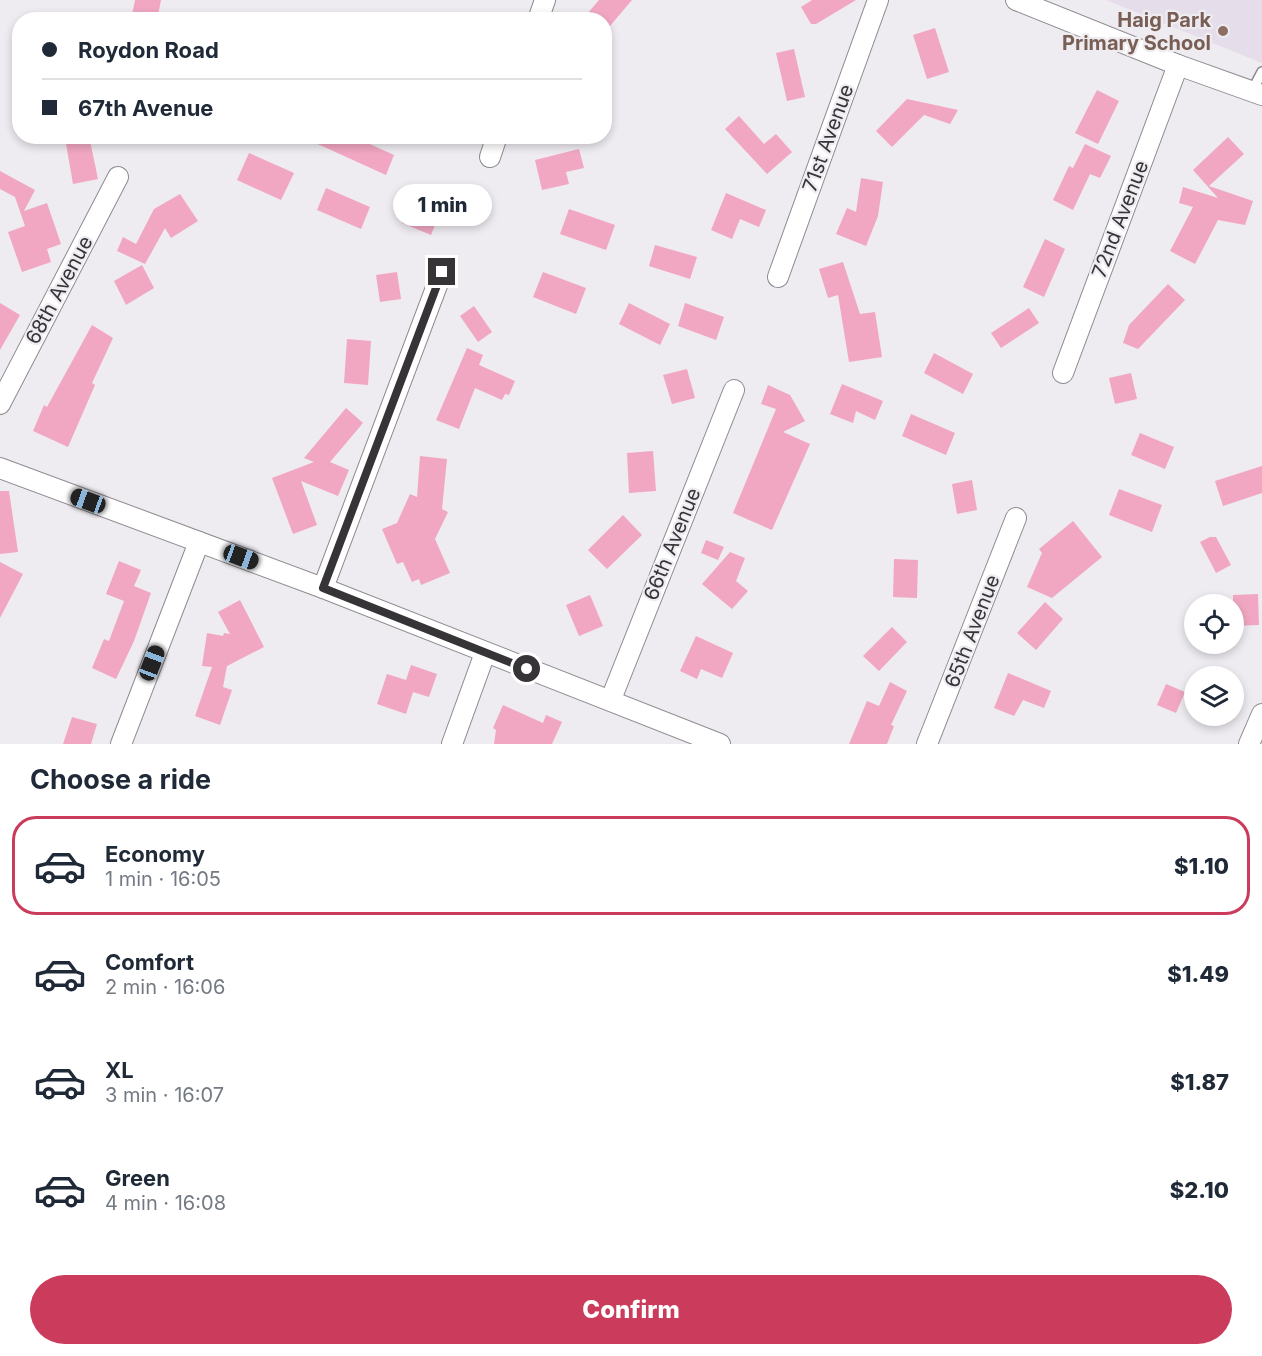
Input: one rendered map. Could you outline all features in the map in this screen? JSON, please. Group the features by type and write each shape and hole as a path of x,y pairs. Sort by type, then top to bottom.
{"street":[{"name":"71st Avenue","path":"778,277 878,0"},
{"path":"1016,0 1178,65 1257,93"},
{"name":"72nd Avenue","path":"1063,373 1178,65"},
{"path":"490,157 494,144"},
{"name":"68th Avenue","path":"0,404 118,177"},
{"path":"323,588 442,272"},
{"name":"66th Avenue","path":"611,699 734,390"},
{"path":"0,468 323,588 485,654 611,699 720,744"},
{"name":"65th Avenue","path":"927,744 1016,518"},
{"path":"121,744 199,542"},
{"path":"452,744 485,654"},
{"path":"1249,744 1262,714"}],"lane":[{"path":"1257,93 1262,72"}],"shaded area":[{"name":"Haig Park Primary School","path":"1106,0 1262,0 1262,63"}],"building":[{"path":"135,0 161,0 159,12 133,12"},
{"path":"599,0 632,0 612,24 612,12 589,12"},
{"path":"812,0 856,0 816,24 811,24 801,7"},
{"path":"935,28 949,72 927,79 913,35"},
{"path":"794,49 805,97 787,101 776,53"},
{"path":"1097,90 1119,101 1098,144 1075,133"},
{"path":"907,99 958,110 950,124 924,115 892,147 876,131"},
{"path":"739,116 764,144 776,134 792,152 767,174 725,129"},
{"path":"1228,137 1244,154 1209,186 1253,201 1245,225 1218,220 1195,264 1170,251 1193,207 1179,203 1183,187 1218,198 1193,170"},
{"path":"66,144 91,144 98,179 73,184"},
{"path":"318,144 370,144 394,155 386,175"},
{"path":"1085,144 1111,156 1100,178 1090,174 1073,210 1053,200 1069,166 1073,168"},
{"path":"579,149 584,168 566,172 569,184 542,190 535,160"},
{"path":"249,153 294,173 281,200 237,180"},
{"path":"0,171 35,190 24,211 47,203 61,244 47,249 51,262 22,272 8,232 25,226 15,197 0,189"},
{"path":"861,178 883,182 878,216 866,246 836,234 847,208 856,212"},
{"path":"326,188 370,207 361,229 317,210"},
{"path":"726,193 766,210 759,227 740,219 732,239 711,230"},
{"path":"180,194 198,221 171,238 165,228 145,264 117,251 123,237 136,244 154,209"},
{"path":"411,202 439,215 431,235 402,223"},
{"path":"569,209 615,225 606,250 560,234"},
{"path":"1045,239 1065,249 1044,297 1023,287"},
{"path":"655,245 697,257 690,279 649,266"},
{"path":"843,262 860,314 875,312 882,357 849,362 838,295 828,298 819,269"},
{"path":"142,265 154,288 126,305 114,281"},
{"path":"397,272 401,299 380,302 376,275"},
{"path":"543,272 586,288 576,314 533,297"},
{"path":"1168,284 1185,300 1138,349 1123,343 1129,325"},
{"path":"0,303 20,315 0,350"},
{"path":"629,303 670,324 660,345 619,324"},
{"path":"685,303 724,317 716,340 678,326"},
{"path":"474,306 492,332 478,342 460,316"},
{"path":"1029,308 1039,323 1001,348 991,333"},
{"path":"92,325 113,338 92,383 95,385 68,447 33,431 44,405 47,407"},
{"path":"347,339 371,341 368,385 344,383"},
{"path":"467,348 483,355 479,365 515,381 509,395 505,394 502,400 475,388 459,429 436,420"},
{"path":"934,353 973,374 963,394 924,373"},
{"path":"687,369 695,398 672,404 663,375"},
{"path":"1131,373 1137,399 1115,404 1109,378"},
{"path":"842,384 883,401 875,420 856,411 853,423 830,414"},
{"path":"768,385 790,395 805,421 783,432 810,444 772,530 733,513 776,409 761,404"},
{"path":"346,408 363,423 330,462 349,470 338,496 301,481 317,525 293,534 272,478 314,462 304,458"},
{"path":"911,414 955,433 946,455 902,436"},
{"path":"1140,433 1174,447 1165,469 1131,455"},
{"path":"653,451 656,491 629,493 627,453"},
{"path":"420,456 447,459 442,509 448,512 435,539 450,573 421,585 419,579 412,582 403,562 397,564 382,529 397,523 410,494 417,497"},
{"path":"1262,466 1262,493 1223,506 1215,481"},
{"path":"972,480 977,510 957,514 952,484"},
{"path":"1119,489 1162,505 1152,532 1109,515"},
{"path":"0,491 9,491 18,552 0,554"},
{"path":"623,515 642,535 607,569 588,550"},
{"path":"1073,521 1102,557 1052,598 1027,587 1042,553 1039,549"},
{"path":"1216,537 1231,565 1216,573 1200,542"},
{"path":"706,540 724,547 718,560 701,553"},
{"path":"730,552 745,558 736,581 748,591 732,609 702,584"},
{"path":"894,559 918,560 917,598 893,597"},
{"path":"119,561 141,570 134,586 151,593 134,641 116,679 92,668 104,639 109,641 124,601 106,594"},
{"path":"0,562 23,574 0,618"},
{"path":"1258,594 1259,625 1244,626 1244,595"},
{"path":"590,595 603,626 579,636 566,605"},
{"path":"240,600 264,647 227,666 223,687 232,690 220,725 195,716 212,667 202,666 207,633 223,636 224,633 230,634 218,612"},
{"path":"1045,602 1063,619 1036,650 1017,633"},
{"path":"892,627 907,642 879,671 863,656"},
{"path":"696,636 733,653 722,678 701,669 697,679 680,671"},
{"path":"411,665 437,674 429,697 413,692 406,714 377,704 387,674 406,680"},
{"path":"1008,673 1051,691 1044,708 1023,700 1014,716 994,708"},
{"path":"890,682 907,691 891,725 894,726 887,744 849,744 867,701 879,706"},
{"path":"1166,684 1184,692 1176,713 1157,705"},
{"path":"503,705 543,723 546,715 562,722 552,744 494,744 496,730 493,728"},
{"path":"72,717 97,724 91,744 63,744"}],"place":[{"name":"Haig Park Primary School","path":"1223,31"}],"route":[{"path":"442,272 323,588 527,669"}]}
